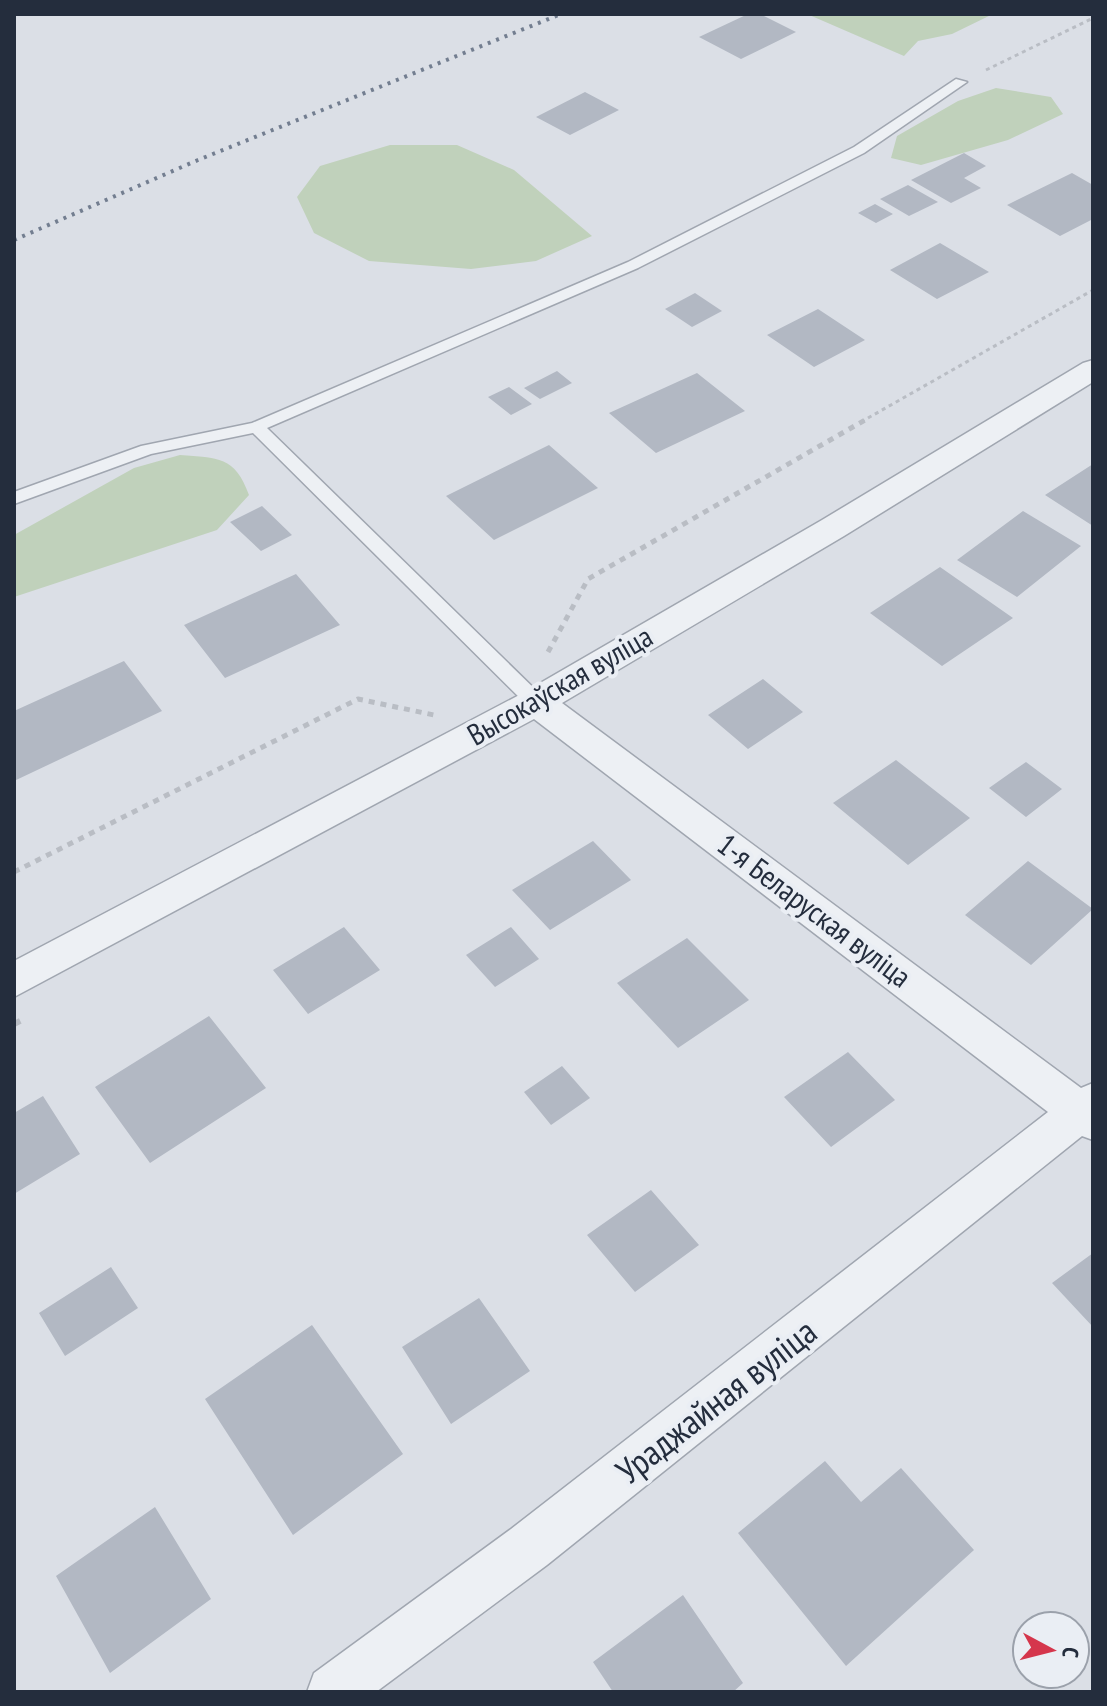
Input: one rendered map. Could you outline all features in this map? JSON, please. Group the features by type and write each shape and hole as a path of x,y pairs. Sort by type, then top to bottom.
{"street":[{"name":"Высокаўская вуліца","path":"14,980 536,702 833,528 1093,369"},
{"name":"1-я Беларуская вуліца","path":"536,702 1089,1112"},
{"name":"Ураджайная вуліца","path":"333,1692 529,1547 1089,1112"}],"lane":[{"path":"14,498 147,450 256,427 633,265 859,150 961,82"},
{"path":"256,427 536,702"}],"path":[{"path":"961,82 1093,18"},
{"path":"536,702 539,667 588,579 1093,290"}],"green space":[{"path":"807,14 993,14 952,34 918,41 904,56"},
{"path":"996,88 1051,97 1063,114 1008,140 921,165 891,158 897,136 958,101"},
{"path":"390,145 457,145 514,170 592,236 536,261 471,269 369,261 314,233 297,197 320,166"},
{"path":"180,455 224,462 244,482 249,495 217,530 14,597 14,535 134,468"}],"building":[{"path":"748,14 760,14 796,32 741,59 699,37"},
{"path":"585,92 619,110 570,135 536,117"},
{"path":"964,153 986,166 964,178 981,188 951,203 911,180"},
{"path":"1072,173 1093,185 1093,219 1060,236 1007,205"},
{"path":"908,185 938,202 909,216 880,199"},
{"path":"875,204 893,214 876,223 858,213"},
{"path":"940,243 989,272 937,299 890,270"},
{"path":"695,293 722,311 692,327 665,309"},
{"path":"818,309 865,340 814,367 767,335"},
{"path":"557,371 572,383 540,399 524,388"},
{"path":"697,373 745,411 656,453 609,413"},
{"path":"509,387 532,404 511,415 488,397"},
{"path":"549,445 598,488 494,540 446,496"},
{"path":"1093,464 1093,526 1045,495"},
{"path":"262,506 292,535 261,551 230,522"},
{"path":"1023,511 1081,546 1017,597 957,560"},
{"path":"940,567 1013,618 942,666 870,613"},
{"path":"296,574 340,625 225,678 184,625"},
{"path":"124,661 162,711 14,781 14,711"},
{"path":"763,679 803,712 748,749 708,715"},
{"path":"896,760 970,818 908,865 833,803"},
{"path":"1026,762 1062,789 1026,817 989,788"},
{"path":"593,841 631,880 550,930 512,890"},
{"path":"1028,861 1093,909 1031,965 965,915"},
{"path":"344,927 380,970 308,1014 273,970"},
{"path":"511,927 539,959 495,987 466,955"},
{"path":"687,938 749,1000 678,1048 617,983"},
{"path":"209,1016 266,1088 150,1163 95,1087"},
{"path":"848,1052 895,1100 831,1147 784,1097"},
{"path":"562,1066 590,1098 551,1125 524,1092"},
{"path":"43,1096 80,1154 14,1194 14,1113"},
{"path":"651,1190 699,1245 635,1292 587,1235"},
{"path":"1093,1253 1093,1327 1052,1283"},
{"path":"111,1267 138,1308 65,1356 39,1313"},
{"path":"479,1298 530,1371 451,1424 402,1347"},
{"path":"312,1325 403,1454 293,1535 205,1399"},
{"path":"825,1461 861,1502 901,1468 974,1550 846,1666 738,1533"},
{"path":"155,1507 211,1599 110,1673 56,1576"},
{"path":"683,1595 743,1683 733,1692 613,1692 593,1662"}],"railway":[{"path":"14,240 198,160 561,14"}]}
